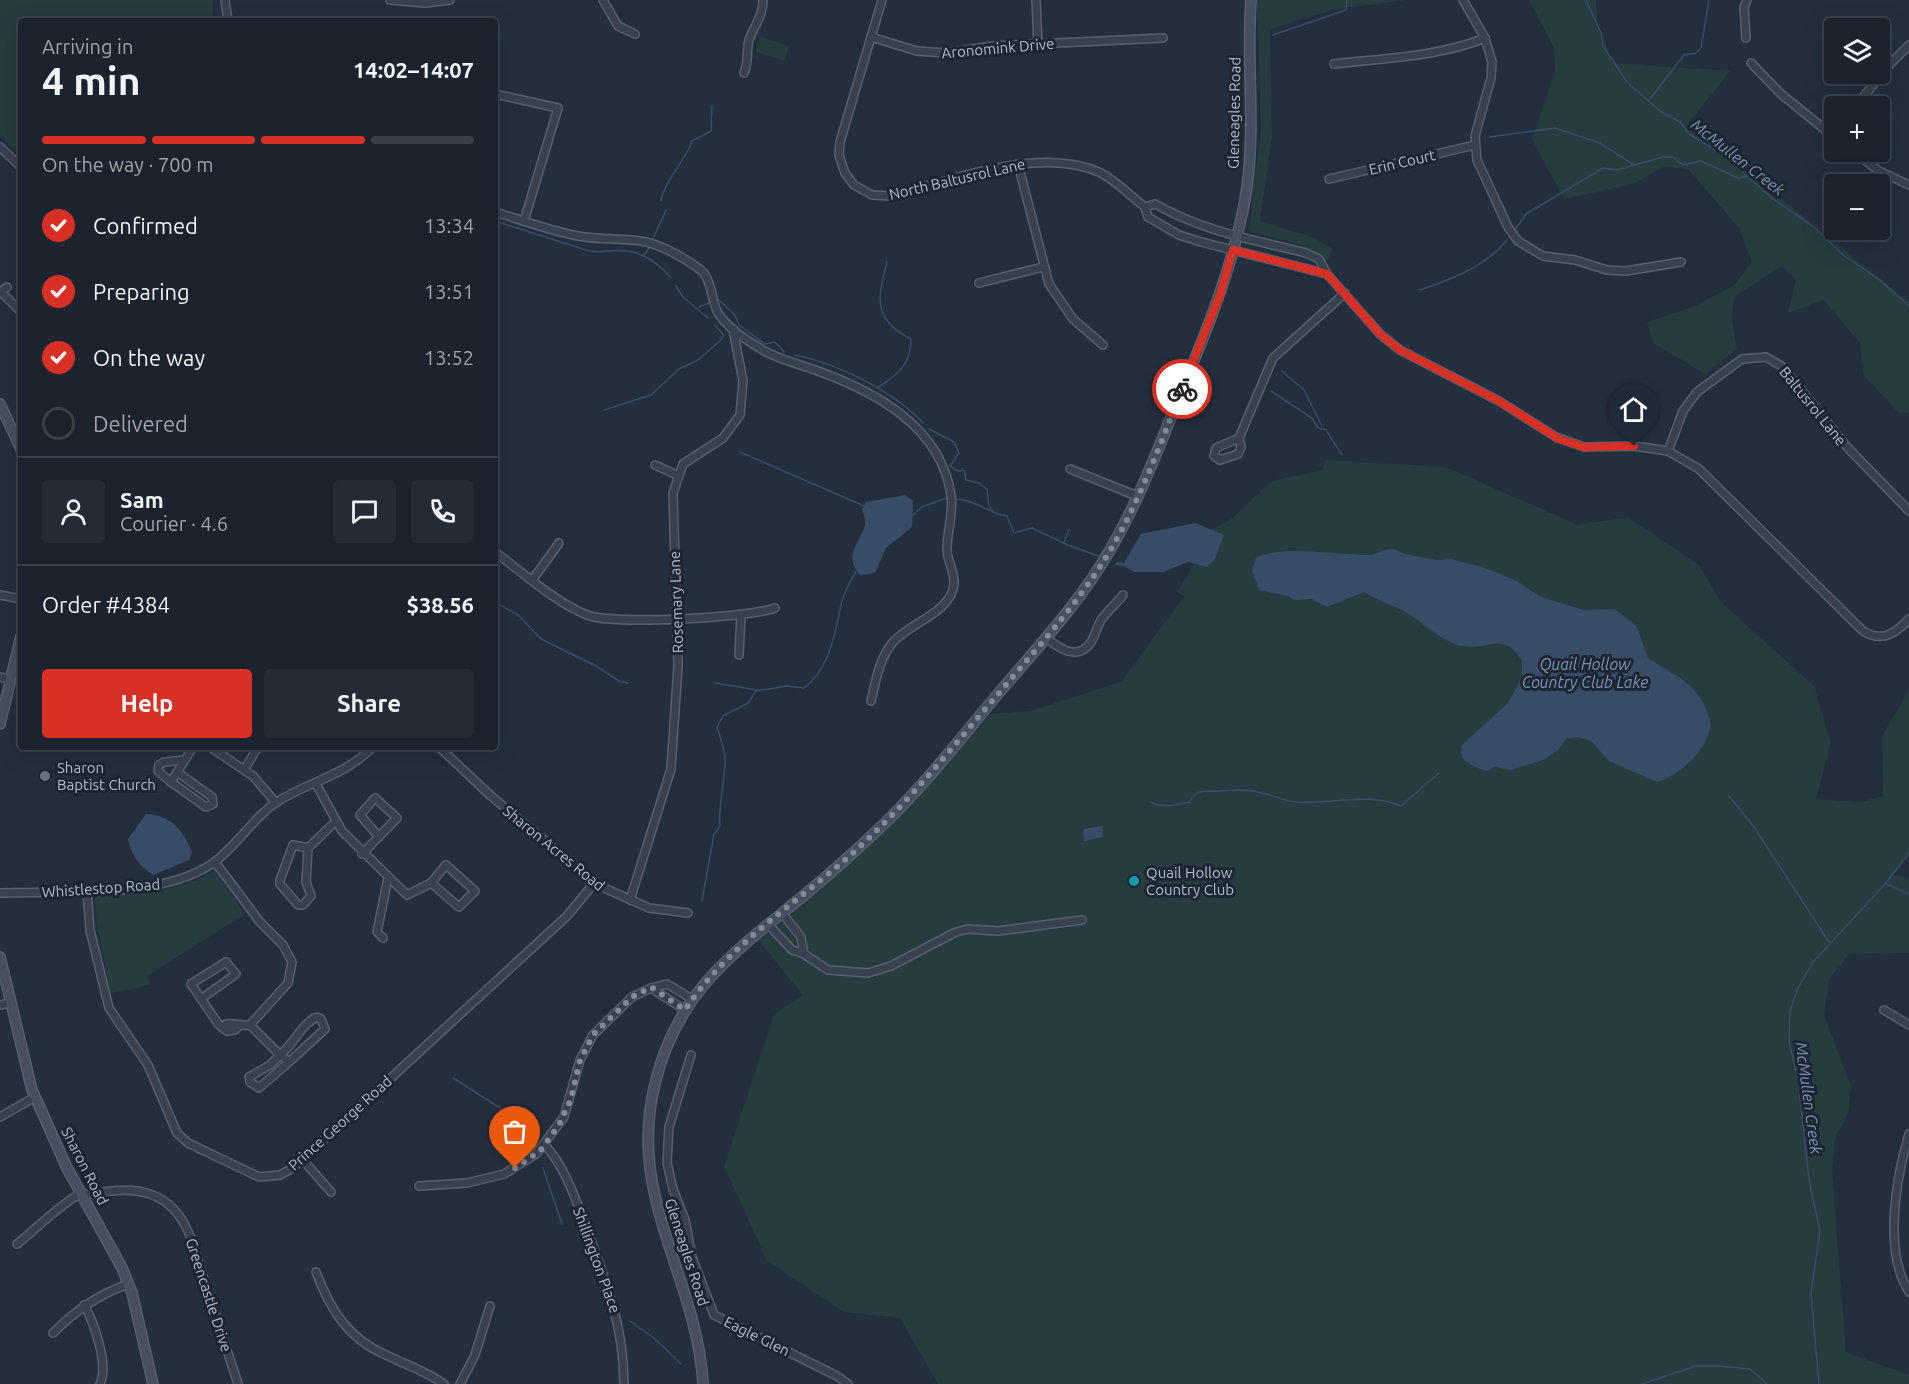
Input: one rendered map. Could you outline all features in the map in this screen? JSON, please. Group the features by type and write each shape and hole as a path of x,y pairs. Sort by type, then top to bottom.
{"street":[{"path":"225,0 228,18"},
{"path":"390,0 424,3 450,0"},
{"path":"603,0 618,26 635,34"},
{"path":"744,73 749,62 749,42 763,9 764,0"},
{"name":"North Baltusrol Lane","path":"882,0 839,149 842,167 854,185 872,195 891,196 1018,164 1052,160 1090,169 1114,181 1145,207 1155,204 1187,222 1237,236"},
{"path":"1036,0 1038,44"},
{"name":"Gleneagles Road","path":"703,1384 698,1340 689,1306 660,1222 648,1155 651,1103 658,1071 668,1042 692,999 721,964 850,856 899,809 1046,638 1081,594 1108,554 1137,496 1217,303 1237,236 1244,203 1251,139 1251,0"},
{"path":"1463,0 1485,38 1492,69 1475,145 1479,166 1508,227 1518,241 1533,251 1614,271 1681,262"},
{"path":"1746,38 1744,7 1747,0"},
{"name":"Aronomink Drive","path":"871,37 930,53 1038,44 1163,38"},
{"path":"1334,64 1443,51 1466,46 1485,38"},
{"path":"1864,96 1909,45"},
{"path":"1751,63 1781,94 1824,127"},
{"path":"498,95 558,108 524,221"},
{"name":"Erin Court","path":"1329,179 1475,145"},
{"path":"0,147 18,164"},
{"path":"1867,162 1879,171 1909,185"},
{"path":"1018,164 1043,267 1062,307 1080,327 1103,345"},
{"path":"1145,207 1148,218 1179,235 1327,274"},
{"path":"498,213 578,237 644,242 668,251 701,270 710,286 720,315 733,329 770,354 843,381 892,407 925,436 941,464 951,495 947,549 954,580 952,591 945,604 905,630 889,648 880,664 871,701"},
{"path":"1237,236 1306,253 1319,260 1327,274 1380,334 1400,350 1499,401 1559,439 1584,447 1634,446 1668,451 1699,469 1863,631 1874,637 1887,636 1898,630 1909,619"},
{"path":"979,283 1043,267"},
{"path":"8,286 0,292 18,309"},
{"path":"1239,438 1273,358 1345,293"},
{"path":"655,465 677,475 689,458 716,443 731,430 740,415 743,381 733,329"},
{"name":"Baltusrol Lane","path":"1668,451 1684,409 1697,392 1742,359 1766,357 1783,367 1846,447 1909,512"},
{"path":"0,404 18,443"},
{"path":"1070,469 1137,496"},
{"name":"Rosemary Lane","path":"630,900 671,769 678,675 672,498 677,475"},
{"path":"533,579 559,543"},
{"path":"498,554 588,615 608,620 741,614 775,608"},
{"path":"0,595 18,598"},
{"path":"1046,638 1062,650 1071,652 1082,650 1090,644 1101,621 1123,595"},
{"path":"740,655 741,614"},
{"path":"0,724 4,678 18,643"},
{"path":"171,782 191,750"},
{"path":"214,750 260,783 276,803"},
{"path":"244,770 256,750"},
{"name":"Whistlestop Road","path":"0,893 163,885 191,876 215,862 276,803 349,767 369,750"},
{"name":"Sharon Acres Road","path":"442,750 490,796 595,882 649,908 688,912"},
{"path":"177,772 212,797 213,804 206,807 158,771 159,765 164,762 184,760"},
{"path":"316,784 335,822 362,854 407,895 431,883 446,865 475,891 459,908 431,883"},
{"path":"362,854 379,837 397,818 375,798 360,815 379,837"},
{"path":"308,848 293,845 280,880 280,884 298,905 308,903 311,896 306,882 308,848 335,822"},
{"path":"201,999 236,974 226,962 191,984 201,999 223,1028 226,1024 250,1025 288,983 292,971 292,962 283,945 256,917 215,862"},
{"path":"383,938 377,932 388,878"},
{"name":"Prince George Road","path":"87,890 90,930 109,1008 147,1065 177,1133 196,1148 259,1177 280,1175 302,1159 567,915 595,882"},
{"path":"782,913 801,938 804,954"},
{"path":"768,924 792,950 804,954 828,970 868,973 891,966 966,929 998,931 1082,920"},
{"name":"Sharon Road","path":"0,957 5,1004 35,1097 80,1194 111,1245 128,1284 153,1384"},
{"path":"419,1186 467,1183 504,1174 525,1162 545,1145 568,1108 580,1060 593,1035 632,997 651,987 667,984 692,999"},
{"path":"651,987 685,1010"},
{"path":"1884,1010 1909,1025"},
{"path":"317,1017 321,1019 325,1029 260,1088 250,1082 249,1077 270,1065 280,1055 290,1047 311,1019 317,1017"},
{"path":"250,1025 289,1062"},
{"name":"Eagle Glen","path":"691,1055 669,1127 667,1163 673,1189 685,1220 692,1257 714,1315 820,1367 848,1384"},
{"path":"0,1117 35,1097"},
{"path":"1909,1134 1900,1168 1893,1223 1901,1273 1909,1292"},
{"name":"Shillington Place","path":"545,1145 564,1170 613,1300 622,1343 624,1384"},
{"path":"302,1159 331,1192"},
{"name":"Greencastle Drive","path":"80,1194 120,1189 140,1191 164,1201 179,1215 190,1236 237,1384"},
{"path":"17,1244 80,1194"},
{"path":"316,1272 328,1303 342,1323 357,1338 378,1352 416,1368 444,1384"},
{"path":"53,1334 84,1305 105,1292 128,1284"},
{"path":"84,1305 95,1330 104,1371 100,1384"},
{"path":"460,1384 475,1355 490,1306"}],"green space":[{"path":"0,0 213,0 213,18 18,18 18,154 0,135"},
{"path":"1257,0 1407,0 1335,9 1270,29 1272,137 1260,221 1315,238 1332,249 1327,262 1304,246 1249,231 1261,129"},
{"path":"1529,0 1596,0 1597,22 1613,63 1730,71 1688,124 1824,234 1824,240 1832,240 1909,302 1909,413 1898,412 1863,374 1860,343 1824,300 1788,313 1796,280 1782,266 1734,297 1732,321 1737,349 1705,374 1653,343 1647,322 1693,307 1734,285 1752,262 1739,228 1688,169 1664,167 1633,184 1564,199 1532,139 1555,71 1554,48"},
{"path":"761,37 789,46 785,61 756,52"},
{"path":"1326,460 1446,467 1578,525 1628,517 1699,565 1722,603 1814,686 1831,743 1816,799 1861,802 1883,796 1882,736 1909,690 1909,853 1894,875 1909,878 1909,953 1849,954 1829,980 1824,1015 1851,1086 1848,1114 1835,1138 1832,1173 1846,1352 1909,1375 1909,1384 938,1384 900,1318 844,1312 767,1261 724,1166 774,1014 803,995 759,941 816,894 891,826 990,714 1030,711 1121,682 1184,596 1177,592 1197,560 1195,538 1229,521 1272,481 1322,470"},
{"path":"214,871 245,914 147,976 150,985 111,993 97,926 95,896 141,893 171,888"}],"water":[{"path":"905,495 913,500 912,527 886,548 875,573 860,575 852,559 865,525 862,509 866,502"},
{"path":"1195,523 1224,535 1215,559 1207,567 1188,562 1163,572 1134,572 1124,566 1114,565 1117,562 1124,563 1141,534"},
{"name":"Quail Hollow Country Club Lake","path":"1393,549 1405,554 1436,560 1451,559 1485,568 1517,581 1539,596 1583,610 1615,609 1637,627 1648,658 1679,677 1695,691 1701,700 1711,725 1704,744 1684,767 1657,782 1609,761 1591,741 1579,737 1567,738 1558,750 1543,760 1511,770 1495,767 1486,771 1463,759 1462,745 1507,704 1522,678 1522,661 1515,651 1501,644 1470,647 1452,643 1402,610 1364,592 1327,607 1312,599 1294,600 1288,596 1259,590 1252,571 1256,558 1265,554 1293,551 1369,555"},
{"path":"146,814 163,817 175,825 185,837 192,852 189,860 153,875 143,868 131,850 128,839"},
{"path":"1102,826 1103,837 1084,841 1083,829"}],"waterway":[{"path":"1273,35 1346,10 1347,0"},
{"name":"McMullen Creek","path":"1586,0 1601,33 1603,46 1627,82 1660,111 1680,122 1689,134 1722,154 1772,198 1814,227 1843,255 1880,280 1909,306"},
{"path":"1650,99 1684,55 1696,53 1701,48 1709,0"},
{"path":"661,201 667,185 692,141 711,131 712,105"},
{"path":"1490,137 1555,128 1600,143 1634,165"},
{"path":"1516,228 1526,214 1603,168 1617,170 1663,157 1673,157 1683,165 1701,161 1738,178 1748,176"},
{"path":"653,239 666,210"},
{"path":"498,222 589,251 633,252 651,260 671,278"},
{"path":"1420,290 1478,265 1489,258 1507,240"},
{"path":"644,256 649,248"},
{"path":"879,387 902,367 909,355 911,339 890,324 881,307 881,287 887,262"},
{"path":"676,286 683,297 708,318"},
{"path":"718,299 735,315 739,325 765,344 775,342 784,352"},
{"path":"699,307 709,303"},
{"path":"604,410 651,395 679,369 698,360 722,339 723,334 715,325"},
{"path":"795,355 829,365 864,380 897,400 923,423"},
{"path":"1282,371 1304,390 1322,426"},
{"path":"1271,391 1312,418 1318,428 1326,430 1342,455"},
{"path":"929,429 954,442 959,453 950,466 958,471 964,470 966,480 979,483 987,489 989,507 994,512"},
{"path":"740,452 864,506"},
{"path":"913,515 922,507 947,498"},
{"path":"956,499 1007,516 1014,533 1032,528 1098,556"},
{"path":"1064,542 1069,530"},
{"path":"702,901 714,834 720,826 725,760 717,727 723,716 748,703 756,691 786,686 804,688 813,680 826,661 834,639 843,596 856,571"},
{"path":"498,604 518,615 541,639 596,666 619,681 628,683"},
{"path":"715,683 758,690"},
{"path":"1150,802 1170,805 1190,802 1196,794 1201,792 1243,790 1297,802 1363,799 1401,806 1439,773"},
{"path":"1729,796 1754,827 1829,942"},
{"name":"McMullen Creek","path":"1819,1384 1811,1293 1820,1232 1809,1180 1798,1079 1789,1042 1790,1011 1798,988 1813,962 1886,883 1909,853"},
{"path":"1887,884 1909,894"},
{"path":"453,1078 500,1108 530,1141"},
{"path":"543,1168 562,1224"},
{"path":"630,1321 655,1339 681,1364"},
{"path":"1642,1384 1696,1366 1750,1369 1767,1384"}],"way so far":[{"path":"515,1168 540,1151 559,1125 568,1108 580,1060 586,1047 593,1035 612,1014 632,997 651,987 685,1010 696,992 732,953 850,856 886,822 977,718 1071,608 1108,554 1137,496 1182,389"}],"place":[{"name":"Sharon Baptist Church","path":"45,776"},
{"name":"Quail Hollow Country Club","path":"1134,881"}],"route":[{"path":"1182,389 1220,295 1233,250 1327,274 1380,334 1400,350 1499,401 1559,439 1584,447 1634,446"}]}
